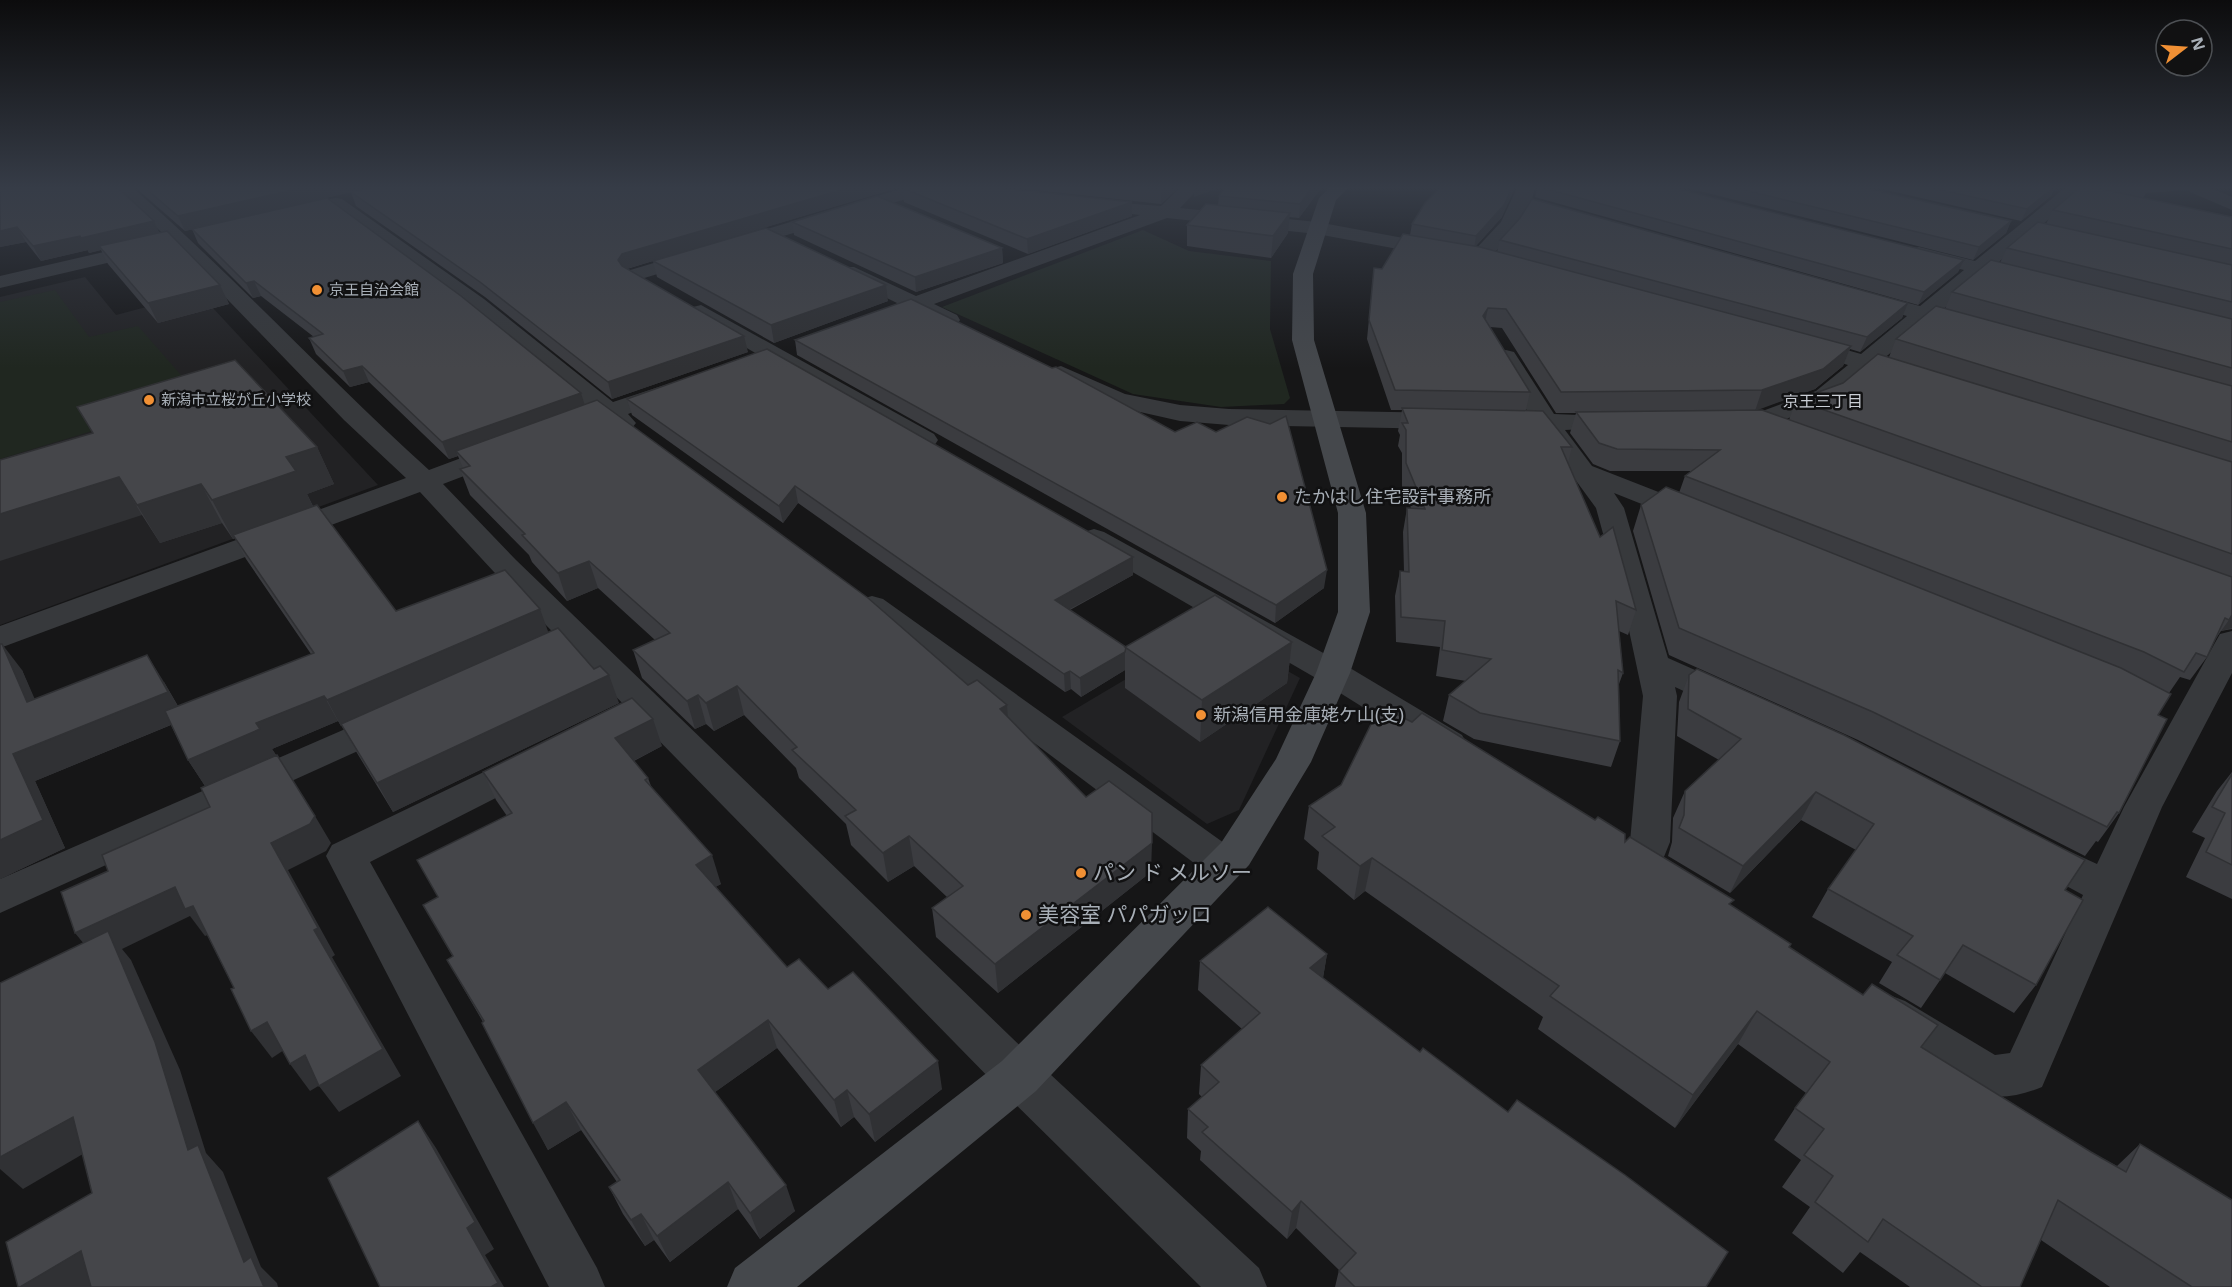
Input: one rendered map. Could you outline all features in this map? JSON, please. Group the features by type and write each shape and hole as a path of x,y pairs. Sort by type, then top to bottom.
{"street":[{"path":"0,282 145,248"},
{"path":"202,248 353,415 425,481 561,645 647,706 1019,1076 1240,1287"},
{"path":"398,248 476,304 608,412 646,440"},
{"path":"664,292 634,275 724,248"},
{"path":"883,316 1071,248"},
{"path":"754,1287 1019,1076 1234,854 1293,762 1333,674 1354,612 1352,513 1323,418 1303,340 1303,274 1311,248"},
{"path":"1429,248 1501,263"},
{"path":"1479,257 1488,248"},
{"path":"1899,248 2047,285"},
{"path":"1791,433 1747,421 1825,396 1868,363 2003,248"},
{"path":"997,250 1029,264"},
{"path":"833,264 915,305 970,329"},
{"path":"1845,292 1994,334"},
{"path":"685,303 786,350 944,452"},
{"path":"1492,334 1547,423 1610,508 1660,696 1650,842 1643,863"},
{"path":"1779,339 1868,363 1936,385"},
{"path":"742,365 786,350"},
{"path":"1044,365 1118,400 1180,413 1547,423 1641,421"},
{"path":"0,638 697,381"},
{"path":"1582,471 1716,524"},
{"path":"1065,522 1333,674 1483,765"},
{"path":"849,589 1224,864"},
{"path":"1861,998 1990,1077 2025,1072 2143,807 2177,718 2232,641"},
{"path":"1653,664 1759,712"},
{"path":"0,897 424,706"},
{"path":"606,727 647,706"},
{"path":"564,748 346,856 578,1287"},
{"path":"2012,838 2107,888"}],"shaded area":[{"path":"1096,248 1183,248 1189,251 1271,261 1270,329 1290,398 1284,404 1221,407 1133,394 942,307"},
{"name":"新潟市立桜が丘小学校","path":"85,277 116,315 199,293 378,485 0,625 0,297"},
{"path":"55,290 89,337 138,326 201,398 0,459 0,302"},
{"path":"1212,628 1300,678 1239,810 1207,824 1062,717"}],"building":[{"path":"101,248 184,248 220,285 148,303"},
{"path":"211,248 395,248 461,296 581,393 442,442 362,366 343,371 309,338 323,334 254,281 246,283"},
{"path":"431,248 642,248 622,254 618,260 622,266 744,336 608,382 480,282"},
{"path":"697,248 808,248 886,285 771,325 653,261"},
{"path":"850,248 1002,248 915,277"},
{"path":"1395,248 1484,248 1851,346 1823,369 1762,390 1561,392 1506,309 1488,308 1483,316 1530,392 1395,390 1369,320 1374,268 1382,269"},
{"path":"1530,248 1709,248 1908,303 1867,337"},
{"path":"1763,248 1916,248 1964,260 1924,292"},
{"path":"2007,248 2156,248 2232,265 2232,302"},
{"path":"1991,260 2232,319 2232,368 1952,292"},
{"path":"911,299 1052,368 1056,367 1175,432 1197,422 1216,432 1247,417 1270,424 1286,416 1327,570 1276,605 795,340"},
{"path":"1936,306 2232,386 2232,442 1896,339"},
{"path":"767,349 1133,557 1055,600 1126,647 1125,652 1080,678 1070,671 1064,674 795,486 779,506 627,399"},
{"path":"1878,354 2232,462 2232,554 1796,400 1843,383"},
{"path":"235,360 317,447 286,457 296,471 212,500 201,484 137,505 119,477 0,514 0,460 93,433 77,407"},
{"path":"597,400 868,598 968,685 977,680 1007,705 1000,709 1086,797 1109,781 1152,813 1152,843 995,964 932,908 963,886 909,836 883,853 845,816 856,810 792,750 797,747 737,686 706,703 698,695 687,701 633,650 670,633 589,561 558,573 522,535 525,534 460,469 470,466 456,451"},
{"path":"1402,408 1543,411 1572,447 1561,447 1600,537 1613,527 1636,610 1616,601 1623,673 1618,670 1620,741 1480,713 1449,695 1491,659 1442,650 1445,621 1401,617 1400,571 1409,572 1407,508 1425,509 1406,463 1406,430 1402,423 1408,423"},
{"path":"1762,410 2232,577 2232,615 2229,620 2225,618 2207,657 2196,653 2184,672 2144,652 1685,476 1720,450 1617,449 1599,443 1576,412"},
{"path":"1666,487 2121,668 2171,694 2158,715 2167,719 2119,813 2117,812 2107,827 1873,712 1679,628 1641,505"},
{"path":"317,505 396,611 505,570 540,609 327,700 324,696 256,723 260,729 188,760 165,711 314,653 233,535"},
{"path":"1215,595 1292,642 1202,700 1125,647"},
{"path":"558,628 594,669 600,666 609,675 377,783 341,724"},
{"path":"0,644 2,644 27,702 147,655 168,692 13,754 43,820 0,840"},
{"path":"1697,669 1844,735 2085,860 2065,890 2083,900 2036,985 1963,945 1940,980 1897,955 1913,936 1828,889 1874,824 1816,792 1743,866 1679,828 1684,815 1685,791 1741,739 1688,709 1689,675"},
{"path":"632,698 653,719 615,738 648,778 645,780 712,855 696,865 787,967 799,959 828,989 853,972 938,1061 869,1114 847,1090 834,1100 768,1020 698,1070 786,1185 750,1213 728,1182 657,1236 641,1214 631,1220 609,1187 620,1180 566,1102 533,1123 482,1023 484,1021 447,960 453,956 423,905 438,897 417,860 512,813 483,772"},
{"path":"1380,706 1412,722 1422,713 1595,820 1598,817 1625,834 1625,842 1630,837 1734,900 1729,904 1791,944 1789,947 1863,995 1872,984 1938,1025 1921,1047 2091,1152 2126,1172 2140,1144 2232,1200 2232,1287 2192,1287 2058,1200 2020,1287 1982,1287 1883,1219 1868,1242 1815,1202 1833,1176 1804,1155 1824,1129 1795,1108 1830,1062 1757,1011 1693,1095 1550,996 1559,986 1372,858 1360,866 1322,836 1335,827 1309,806 1341,785"},
{"path":"277,755 315,816 310,824 271,843 318,928 314,930 383,1049 319,1086 305,1055 290,1064 267,1022 251,1031 231,989 234,988 193,906 185,909 175,887 75,933 61,892 108,871 102,855 210,807 201,788"},
{"path":"2232,774 2232,865 2206,852 2225,813 2212,807"},
{"path":"1268,907 1327,954 1310,968 1420,1052 1423,1048 1508,1112 1517,1100 1625,1175 1728,1252 1706,1287 1355,1287 1339,1271 1356,1253 1301,1201 1292,1212 1202,1132 1208,1127 1188,1109 1219,1082 1201,1065 1260,1013 1200,961"},
{"path":"108,931 155,1042 188,1150 198,1145 244,1262 251,1257 264,1287 91,1287 81,1251 18,1287 6,1242 92,1193 73,1117 0,1157 0,983"},
{"path":"418,1121 475,1222 467,1228 498,1283 491,1287 380,1287 328,1178"}],"place":[{"name":"京王自治会館","path":"317,290"},
{"name":"新潟市立桜が丘小学校","path":"149,400"},
{"name":"たかはし住宅設計事務所","path":"1282,497"},
{"name":"新潟信用金庫姥ケ山(支)","path":"1201,715"},
{"name":"パン ド メルソー","path":"1081,873"},
{"name":"美容室 パパガッロ","path":"1026,915"}],"district":[{"name":"京王三丁目","path":"1823,401"}]}
